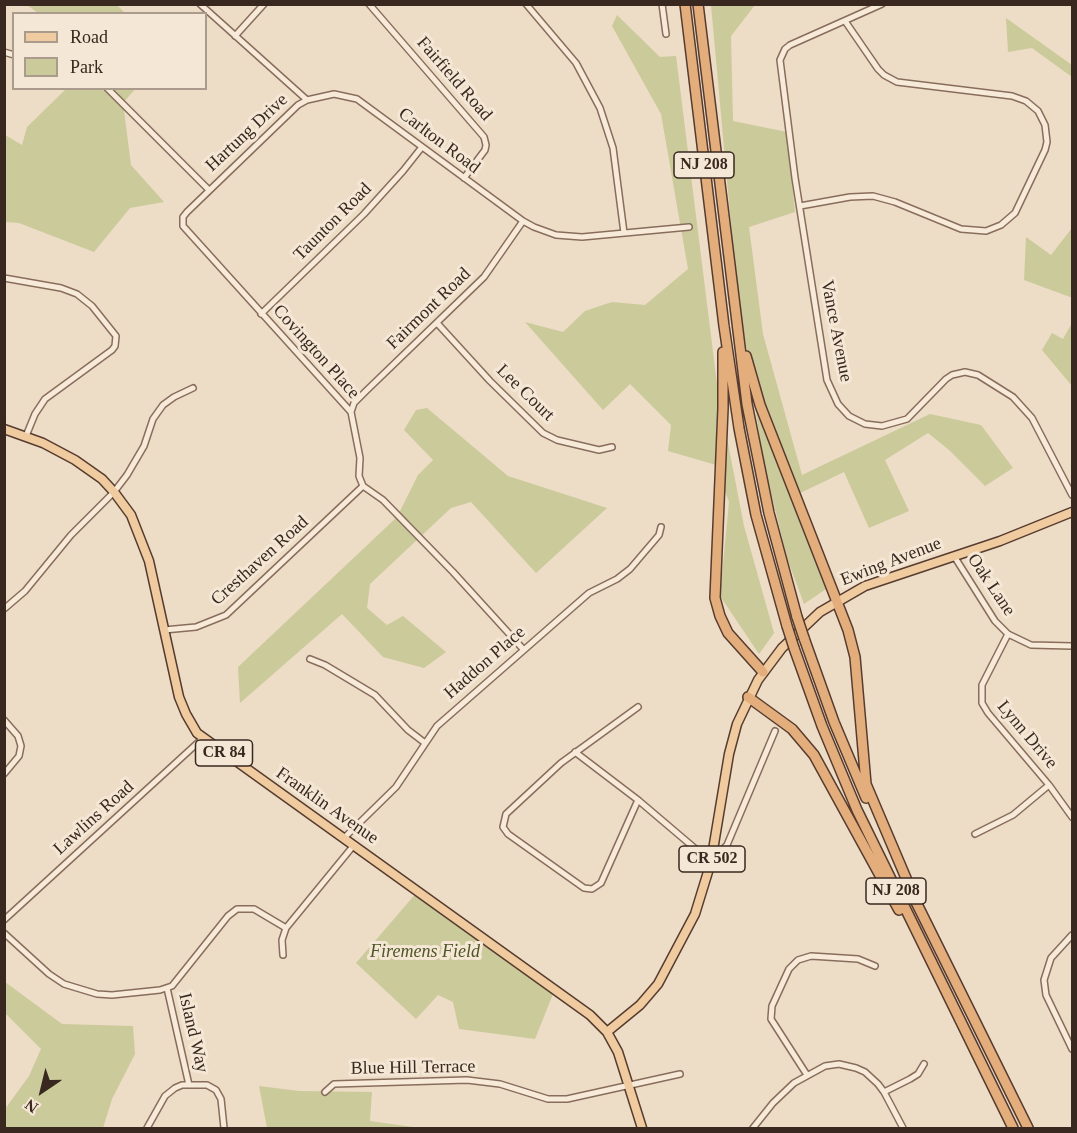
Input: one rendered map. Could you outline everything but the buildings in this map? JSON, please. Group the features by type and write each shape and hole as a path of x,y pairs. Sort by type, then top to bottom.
{"highway":[{"name":"NJ 208","path":"685,4 724,326 739,428 752,494 787,626 814,706 848,789 1014,1128"},
{"name":"NJ 208","path":"698,4 747,404 759,469 797,617 850,764 1028,1128"},
{"path":"736,316 758,399 848,630 855,657 866,784 917,904"},
{"path":"724,326 715,598 728,633 763,672"},
{"path":"748,697 792,729 814,755 959,1019"}],"main road":[{"name":"Franklin Avenue","path":"4,429 26,436 75,460 102,479 131,514 143,541 152,575 179,697 191,724 203,738 590,1015 607,1032 618,1052 642,1128"},
{"name":"Ewing Avenue","path":"607,1032 643,1002 667,970 695,914 711,862 731,743 748,697 763,672 796,632 836,601 875,581 1000,541 1072,512"}],"street":[{"path":"200,4 307,100"},
{"path":"235,36 264,4"},
{"name":"Fairfield Road","path":"369,4 484,137 485,150 464,178"},
{"path":"526,4 576,63 600,108 613,148 624,233"},
{"path":"662,4 666,34"},
{"name":"Vance Avenue","path":"882,4 790,45 785,49 780,60 824,367 833,394 843,411 857,421 866,424 891,425 914,413 946,379 958,373 972,373 1013,397 1024,408 1039,430 1072,495"},
{"path":"800,206 850,196 873,196 895,202 961,229 986,231 1001,225 1015,213 1047,142 1045,125 1038,111 1026,101 1012,96 897,82 884,75 845,21"},
{"name":"Hartung Drive","path":"109,90 209,190 298,105 307,100"},
{"name":"Carlton Road","path":"307,100 334,94 357,99 523,221 544,231 569,236 689,227"},
{"name":"Taunton Road","path":"261,314 364,214 422,147"},
{"name":"Covington Place","path":"209,190 183,217 183,226 351,412 360,458 359,476 363,486"},
{"name":"Fairmont Road","path":"351,412 354,403 493,266 523,221"},
{"path":"4,278 61,288 76,294 92,306 116,336 112,350 45,399 34,414 26,436"},
{"name":"Lee Court","path":"437,323 490,381 543,433 557,440 599,450 612,447"},
{"path":"4,609 26,591 71,535 114,492 136,461 158,411 169,400 193,388"},
{"path":"363,486 383,500 523,649"},
{"name":"Cresthaven Road","path":"164,630 196,627 226,615 363,486"},
{"name":"Haddon Place","path":"344,838 396,787 437,726 590,593 624,574 659,536 661,527"},
{"name":"Oak Lane","path":"954,556 995,621 1008,634 1031,645 1072,646"},
{"name":"Lynn Drive","path":"1008,634 982,685 982,703 1072,817"},
{"path":"310,659 325,665 375,694 408,730 425,743"},
{"path":"638,707 575,752 506,814 503,822 508,834 584,888 592,889 601,883 638,800"},
{"path":"4,720 18,736 21,746 19,756 4,774"},
{"name":"Ewing Avenue","path":"711,862 727,845 775,731"},
{"name":"Lawlins Road","path":"4,920 203,738"},
{"path":"575,752 638,800 711,862"},
{"path":"975,834 1013,815 1049,785"},
{"path":"283,955 282,940 286,928 354,845"},
{"path":"4,933 49,974 74,988 97,994 112,994 167,988 177,981 232,912 243,908 256,910 286,928"},
{"path":"1072,935 1051,958 1044,980 1046,995 1072,1048"},
{"path":"807,1075 771,1019 772,1006 789,969 798,960 814,956 858,959 875,966"},
{"name":"Island Way","path":"167,988 189,1085"},
{"path":"884,1092 918,1074 924,1064"},
{"path":"753,1128 772,1102 807,1075 825,1066 847,1065 865,1072 884,1092 903,1128"},
{"name":"Blue Hill Terrace","path":"325,1092 334,1084 467,1080 500,1084 537,1096 567,1099 680,1074"},
{"name":"Island Way","path":"147,1128 169,1091 182,1085 207,1085 216,1090 221,1099 224,1128"}],"green space":[{"path":"27,5 117,5 124,12 37,12"},
{"path":"711,5 755,5 731,36 733,121 787,132 795,212 749,227 763,334 802,475 930,414 981,425 1013,468 985,486 949,450 928,433 885,460 909,511 869,528 844,472 794,496 826,589 804,604 787,558 763,460 736,279"},
{"path":"617,15 660,57 676,56 718,392 744,526 774,633 759,654 720,596 729,502 716,465 668,451 671,425 630,384 603,410 525,322 563,332 585,311 612,302 645,305 688,269 661,114 612,26"},
{"path":"1006,18 1072,65 1072,77 1032,48 1008,52"},
{"path":"65,90 134,90 123,103 131,165 164,202 130,208 94,252 19,223 5,222 5,135 22,145 27,127"},
{"path":"1072,228 1072,297 1024,280 1026,237 1051,255"},
{"path":"1072,323 1072,386 1042,350 1052,333 1063,339"},
{"path":"427,408 508,476 607,508 536,573 471,502 451,508 370,584 367,608 387,625 403,616 446,652 424,668 383,657 342,614 240,703 238,667 397,517 418,475 433,460 404,430 416,410"},
{"name":"Firemens Field","path":"418,891 555,989 535,1039 459,1029 453,1002 438,995 416,1019 356,963"},
{"path":"5,982 62,1024 133,1026 135,1054 112,1099 103,1128 5,1128 5,1109 29,1076 41,1049 5,1013"},
{"path":"259,1086 299,1091 372,1092 370,1121 420,1128 267,1128"}]}
